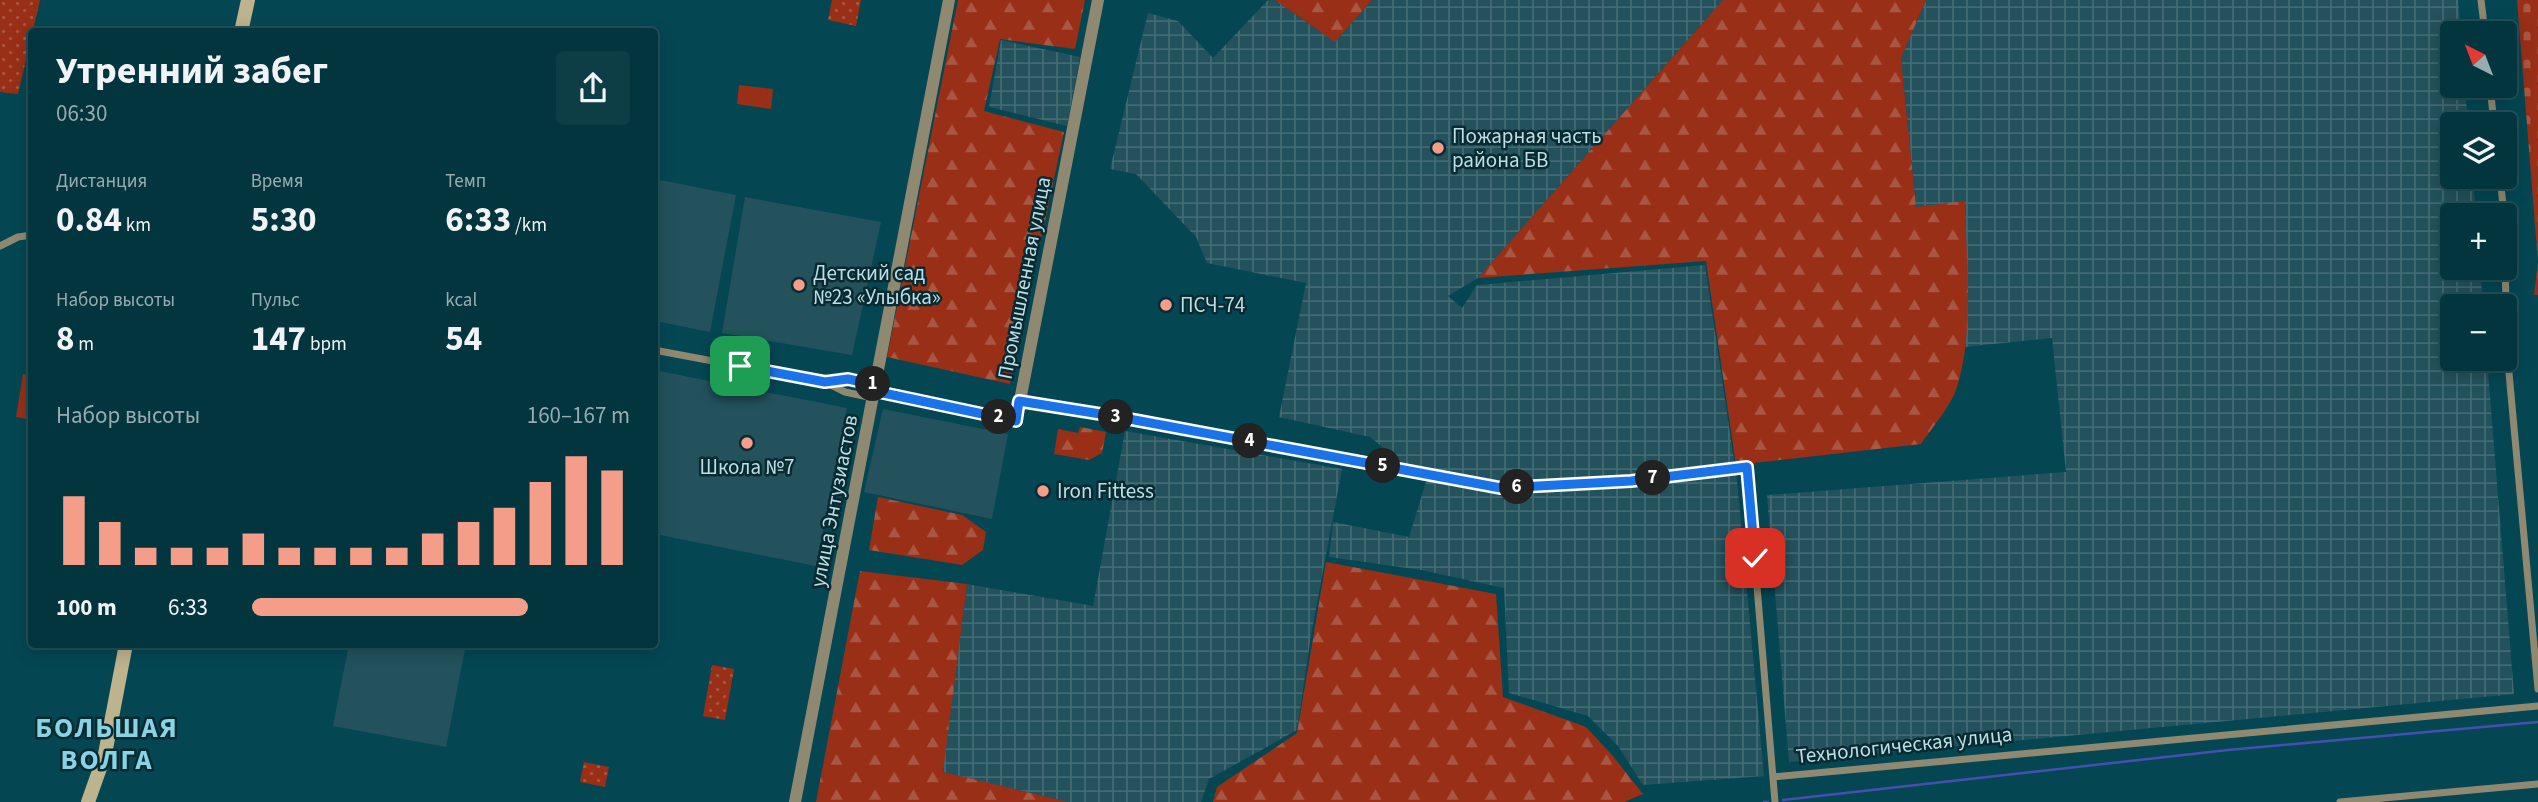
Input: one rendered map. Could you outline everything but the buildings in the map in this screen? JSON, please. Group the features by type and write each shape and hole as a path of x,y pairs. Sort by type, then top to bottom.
{"main road":[{"path":"242,28 247,0"},
{"path":"88,802 105,754 125,648"}],"street":[{"name":"улица Энтузиастов","path":"795,802 949,0"},
{"name":"Промышленная улица","path":"874,391 1016,421 1098,0"},
{"path":"2481,0 2483,21"},
{"path":"0,246 18,237 28,236"},
{"path":"2505,280 2507,351 2538,689"},
{"path":"658,351 825,382 845,392 874,391"},
{"path":"825,382 848,379 874,391"},
{"name":"Технологическая улица","path":"1019,401 1501,488 1631,481 1747,467 1773,777 2538,706"},
{"path":"95,802 98,776"},
{"path":"1773,777 1775,802"},
{"path":"2340,802 2538,784"}],"shaded area":[{"path":"1268,0 1275,0 1335,42 1372,0 1723,0 1478,278 1448,296 1462,308 1477,285 1705,265 1737,481 1764,776 1643,785 1618,746 1588,716 1509,693 1504,588 1421,570 1329,557 1333,522 1409,537 1426,482 1370,437 1279,417 1306,283 1207,263 1196,237 1136,174 1110,169 1148,13 1178,21 1213,58"},
{"path":"1926,0 2458,0 2460,21 2440,21 2440,98 2466,98 2467,112 2440,112 2440,189 2474,189 2475,203 2440,203 2440,280 2481,280 2482,294 2440,294 2440,371 2488,371 2514,694 1789,762 1767,495 2066,472 2052,338 1965,347 1965,202 1916,208 1901,58"},
{"path":"1001,40 1080,57 1067,126 989,107"},
{"path":"658,180 736,195 710,332 658,322"},
{"name":"Детский сад №23 «Улыбка»","path":"745,197 881,222 852,355 722,333"},
{"name":"Школа №7","path":"658,371 847,408 816,566 658,535"},
{"path":"883,409 1008,434 992,519 864,492"},
{"path":"1125,431 1342,469 1311,635 1297,730 1209,779 1201,802 1069,802 942,772 967,584 1093,606"},
{"path":"348,648 465,648 446,747 333,726"}],"green space":[{"path":"0,0 40,0 33,28 28,28 28,51 18,94 0,92"},
{"path":"832,0 861,0 856,26 828,20"},
{"path":"958,0 1085,0 1075,49 1000,39 984,111 1064,132 1010,384 887,357"},
{"path":"1275,0 1372,0 1335,42"},
{"path":"1723,0 1926,0 1901,58 1916,207 1965,201 1968,297 1966,345 1956,390 1945,411 1921,444 1736,465 1706,261 1478,278"},
{"path":"2517,0 2538,0 2538,262"},
{"path":"739,85 773,89 771,109 737,104"},
{"path":"2538,262 2538,295 2534,295"},
{"path":"23,374 28,375 28,419 16,417"},
{"path":"1080,427 1106,432 1102,453 1089,460 1054,454 1058,429 1078,433"},
{"path":"878,497 962,515 986,532 983,550 962,565 869,550"},
{"path":"1326,562 1496,594 1503,697 1586,727 1643,794 1624,802 1213,802 1217,787 1297,733"},
{"path":"860,571 967,584 943,772 1069,802 816,802"},
{"path":"712,665 734,669 725,720 703,716"},
{"path":"584,762 609,767 605,787 580,782"}],"waterway":[{"path":"1783,800 2228,750 2538,722"}],"place":[{"name":"Пожарная часть района БВ","path":"1438,148"},
{"name":"Детский сад №23 «Улыбка»","path":"799,285"},
{"name":"ПСЧ-74","path":"1166,305"},
{"name":"Школа №7","path":"747,443"},
{"name":"Iron Fittess","path":"1043,491"}],"district":[{"name":"БОЛЬШАЯ ВОЛГА","path":"107,744"}],"route":[{"path":"740,366 825,382 848,379 875,385 874,391 1016,421 1019,401 1501,488 1631,481 1747,467 1755,558"}]}
